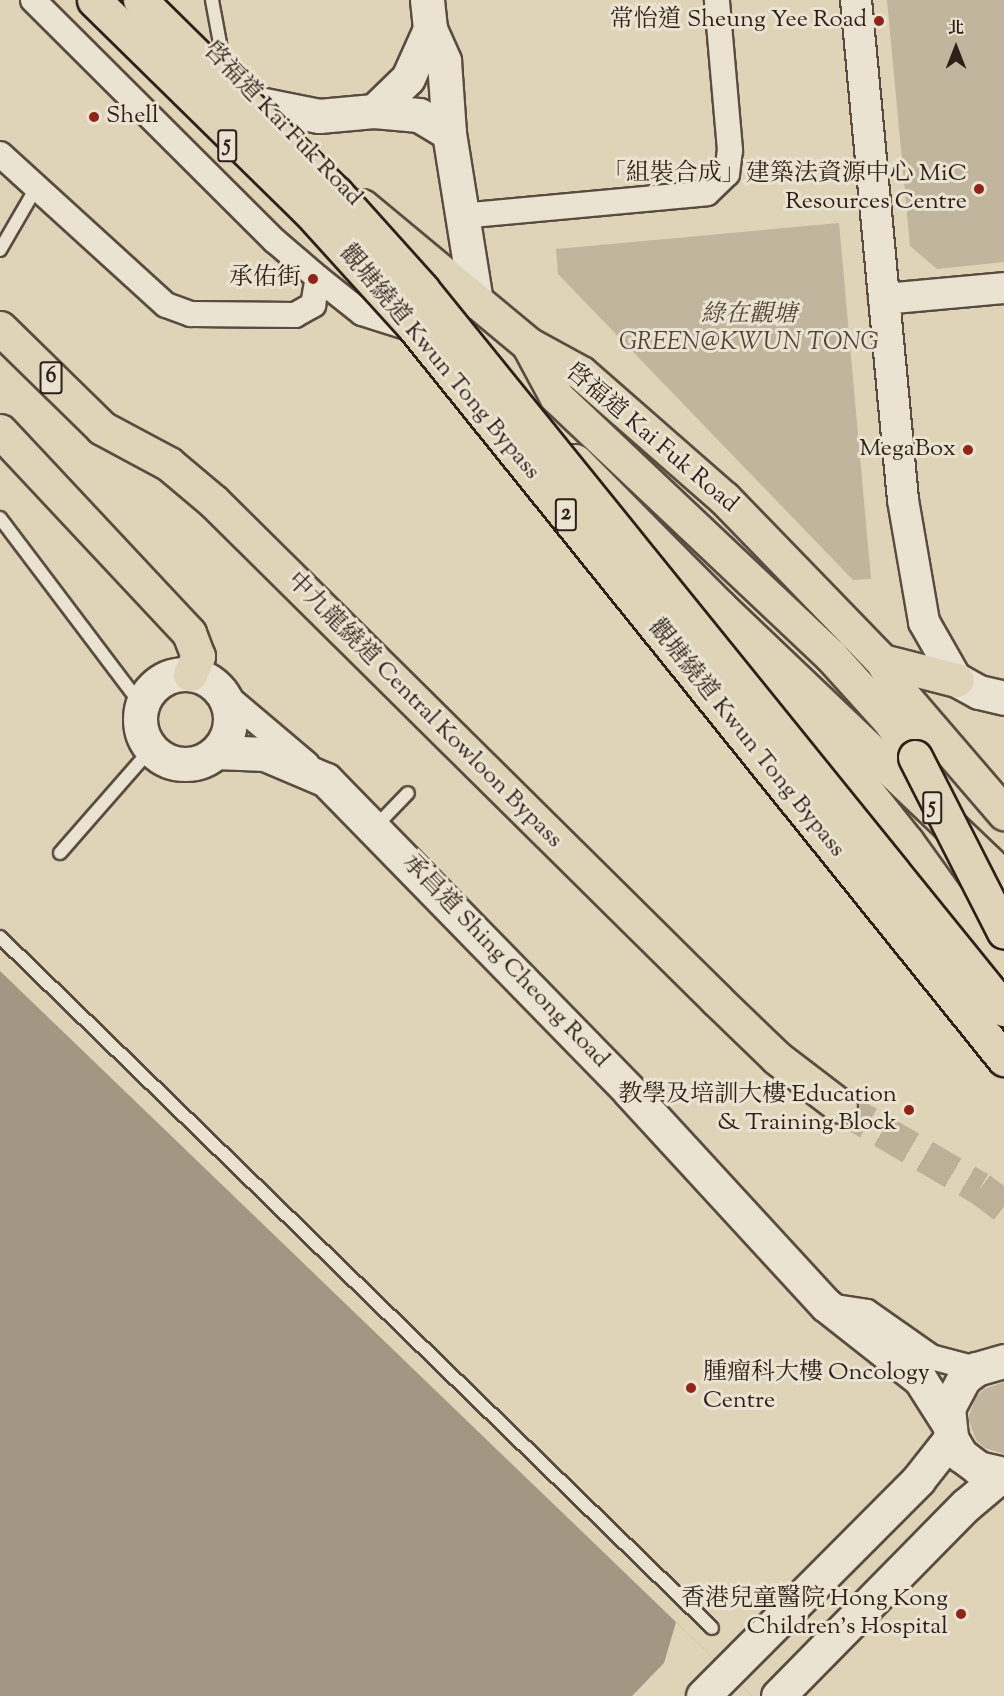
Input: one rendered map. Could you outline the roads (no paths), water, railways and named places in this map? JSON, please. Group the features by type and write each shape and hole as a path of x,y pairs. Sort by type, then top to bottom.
{"highway":[{"name":"5","path":"81,0 374,292 430,334 540,427 720,607 1004,877"},
{"name":"觀塘繞道 Kwun Tong Bypass","path":"94,0 308,210 409,320 1004,1059"},
{"name":"觀塘繞道 Kwun Tong Bypass","path":"140,0 336,193 422,289 1004,1009"},
{"name":"啓福道 Kai Fuk Road","path":"159,0 370,215 528,344 581,374 698,474 882,662 900,692 1004,813"},
{"name":"中九龍繞道 Central Kowloon Bypass","path":"0,328 102,428 168,464 213,501 777,1058 840,1106"},
{"path":"528,344 556,396 831,656 888,719 939,798 1004,932"},
{"path":"0,431 189,633 198,656 203,681"},
{"path":"720,607 908,842 1004,977"},
{"path":"882,662 957,680"}],"main road":[{"path":"429,14 444,61 448,133 476,302"},
{"path":"374,111 408,78 429,14"},
{"path":"264,105 319,116 374,111 419,115 448,133"},
{"path":"957,680 979,692 1004,698"},
{"path":"152,749 140,721 142,706 160,682 203,681 230,713 224,741 216,752"},
{"name":"承昌道 Shing Cheong Road","path":"152,749 162,758 190,764 216,752 265,754 326,780 630,1092 826,1305 920,1379 969,1462 1003,1474"},
{"path":"703,1696 918,1480 949,1430 948,1408 956,1387 990,1365"},
{"path":"778,1696 966,1505 1003,1474"}],"street":[{"path":"33,0 275,241 318,278 362,313 430,334"},
{"path":"461,216 707,193 727,174 730,150 717,0"},
{"path":"856,0 903,500 918,598 924,621 957,680"},
{"path":"0,154 166,305 191,314 295,315 313,305 318,278"},
{"path":"884,299 1004,288"},
{"name":"承昌道 Shing Cheong Road","path":"203,681 326,780"},
{"path":"826,1305 867,1312 931,1357 990,1365"}],"lane":[{"path":"212,0 224,64"},
{"path":"0,250 36,188"},
{"path":"0,518 142,706"},
{"path":"60,853 152,749"},
{"path":"374,827 408,793"},
{"path":"0,937 712,1628"}],"tunnel":[{"path":"840,1106 980,1188 1004,1206"}],"place":[{"name":"常怡道 Sheung Yee Road","path":"879,21"},
{"name":"Shell","path":"94,117"},
{"name":"「組裝合成」建築法資源中心 MiC Resources Centre","path":"979,189"},
{"name":"承佑街","path":"313,279"},
{"name":"MegaBox","path":"968,450"},
{"name":"教學及培訓大樓 Education & Training Block","path":"909,1110"},
{"name":"腫瘤科大樓 Oncology Centre","path":"691,1388"},
{"name":"香港兒童醫院 Hong Kong Children's Hospital","path":"961,1614"}],"park label":[{"name":"綠在觀塘 GREEN@KWUN TONG","path":"749,330"}]}
